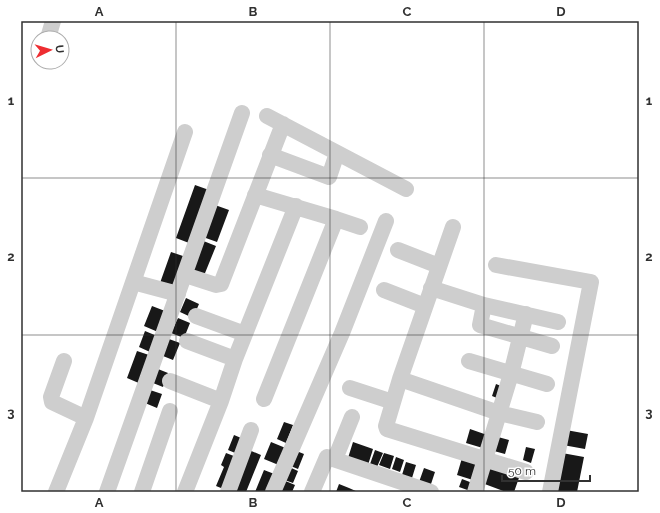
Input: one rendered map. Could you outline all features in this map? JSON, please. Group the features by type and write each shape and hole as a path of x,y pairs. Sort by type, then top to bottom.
{"street":[{"path":"107,492 242,114"},
{"path":"267,116 406,189"},
{"path":"185,274 216,285 222,284 283,124"},
{"path":"56,492 86,418 185,132"},
{"path":"270,155 330,177 337,153"},
{"path":"255,195 296,206 360,227"},
{"path":"186,492 221,401 235,359 296,206"},
{"path":"264,399 336,219"},
{"path":"273,492 342,333 386,221"},
{"path":"453,228 400,379 386,423 387,428 486,461 526,472"},
{"path":"398,250 440,266"},
{"path":"496,265 591,282 550,492"},
{"path":"133,282 178,294"},
{"path":"432,288 484,305 558,322"},
{"path":"384,290 425,306"},
{"path":"484,305 480,325 552,346"},
{"path":"480,491 486,461 511,374 526,314"},
{"path":"196,316 245,334"},
{"path":"187,341 235,359"},
{"path":"64,361 51,397 52,402 86,418"},
{"path":"469,361 547,384"},
{"path":"400,379 499,413 537,422"},
{"path":"170,381 221,401"},
{"path":"350,388 393,402"},
{"path":"142,492 170,411"},
{"path":"335,459 352,417"},
{"path":"228,492 250,430"},
{"path":"312,492 327,457 409,488 431,492"}],"building":[{"path":"195,185 209,190 189,243 176,238"},
{"path":"215,205 229,210 217,242 203,237"},
{"path":"201,240 216,246 203,278 189,272"},
{"path":"171,252 186,257 174,289 160,283"},
{"path":"186,298 199,304 193,318 180,312"},
{"path":"152,306 165,311 158,332 144,326"},
{"path":"178,318 190,323 184,338 171,333"},
{"path":"145,331 157,336 150,352 139,347"},
{"path":"169,339 180,343 173,360 163,356"},
{"path":"137,351 152,356 141,384 127,378"},
{"path":"158,369 168,373 163,387 153,383"},
{"path":"496,384 506,388 502,400 492,396"},
{"path":"150,390 162,394 157,408 145,403"},
{"path":"284,422 293,425 286,443 277,439"},
{"path":"470,429 490,436 486,449 466,443"},
{"path":"566,430 588,434 585,449 563,445"},
{"path":"234,435 246,440 240,455 228,450"},
{"path":"498,437 509,440 505,454 494,451"},
{"path":"271,442 288,449 281,466 264,459"},
{"path":"353,442 373,449 368,465 348,458"},
{"path":"526,447 535,449 531,463 523,460"},
{"path":"249,450 261,455 246,492 232,492"},
{"path":"294,450 304,454 298,469 288,465"},
{"path":"375,450 383,453 377,467 370,464"},
{"path":"226,453 239,458 226,490 216,486 224,467 221,465"},
{"path":"384,453 394,456 390,469 379,465"},
{"path":"562,453 584,457 577,492 554,492"},
{"path":"396,457 404,460 400,472 392,469"},
{"path":"462,458 481,464 476,481 457,475"},
{"path":"406,462 416,465 412,478 402,475"},
{"path":"488,464 520,475 514,492 506,492 482,483"},
{"path":"287,466 298,471 293,483 282,479"},
{"path":"424,468 435,472 430,487 419,482"},
{"path":"264,470 277,475 271,492 255,492"},
{"path":"462,479 475,484 473,492 459,487"},
{"path":"283,480 295,485 292,492 279,492"},
{"path":"339,484 349,488 358,492 336,492"}]}
